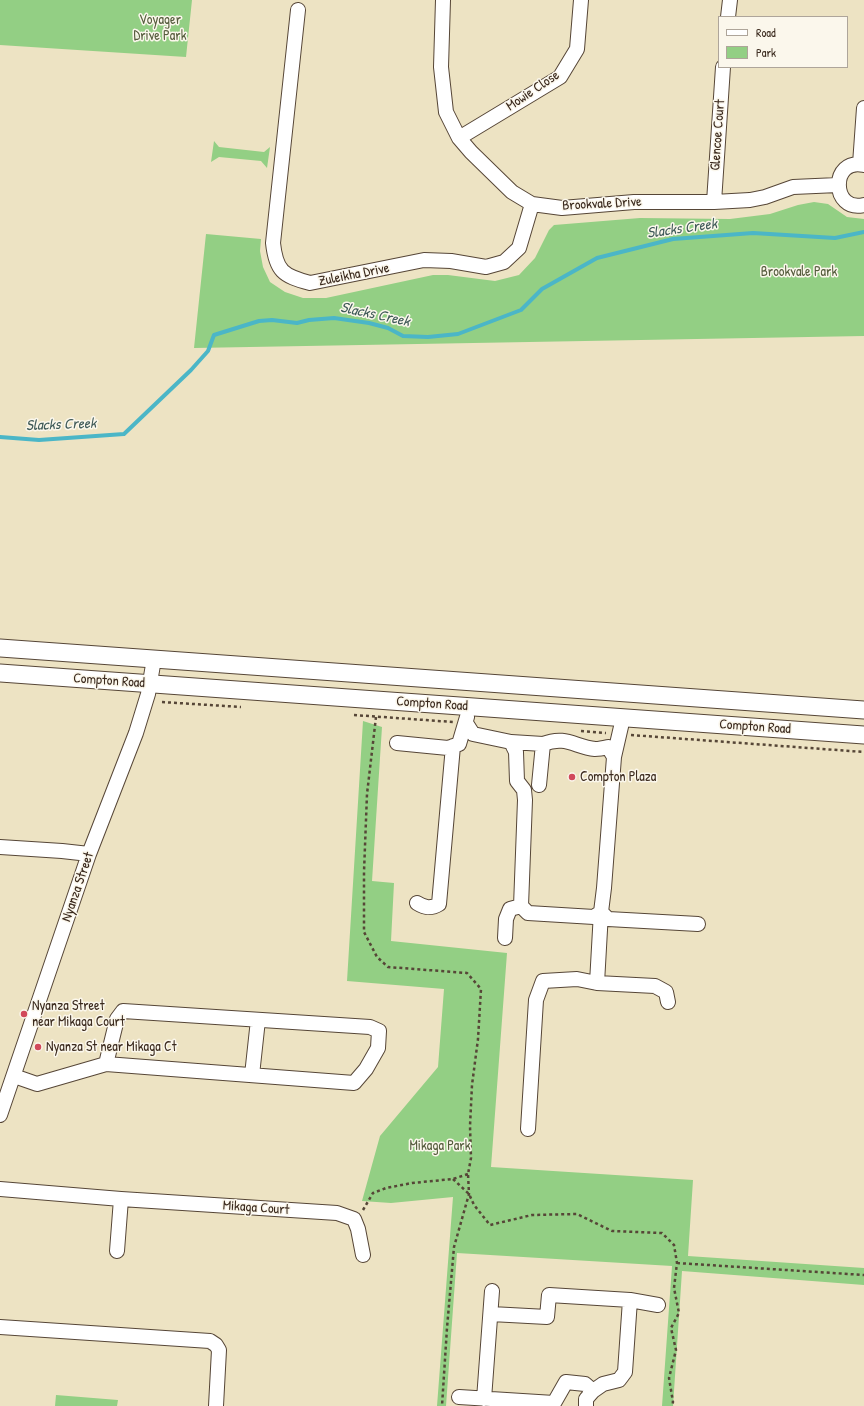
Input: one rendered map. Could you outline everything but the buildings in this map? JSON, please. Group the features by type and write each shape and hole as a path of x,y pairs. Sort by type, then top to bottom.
{"main road":[{"name":"Compton Road","path":"0,648 864,710"},
{"name":"Compton Road","path":"0,673 150,684 468,715 621,726 864,735"}],"street":[{"name":"Brookvale Drive","path":"443,0 441,67 446,112 459,138 471,152 512,192 532,204 562,208 634,202 714,202 750,200 765,197 793,187 838,185"},
{"name":"Mowie Close","path":"459,138 560,77 577,49 581,0"},
{"path":"728,16 730,0"},
{"name":"Zuleikha Drive","path":"298,10 273,243 274,256 280,270 294,279 310,283 424,260 451,261 486,267 504,262 519,248 532,204"},
{"name":"Glencoe Court","path":"714,202 723,68"},
{"path":"864,108 862,164 853,165 842,172 838,185 839,192 848,202 854,205 864,204"},
{"name":"Nyanza Street","path":"0,1115 89,854 136,733 144,709 154,660"},
{"path":"468,715 473,734 511,742 543,744 550,741 566,740 595,749 608,748 614,757"},
{"path":"398,743 448,748 458,744 468,715"},
{"path":"597,983 601,912 614,757 621,726"},
{"path":"511,742 516,752 517,781 524,790 525,800 521,906 528,913 594,917 601,912"},
{"path":"539,785 543,744"},
{"path":"417,903 424,907 434,907 439,904 453,746"},
{"path":"0,847 89,854"},
{"path":"506,938 506,919 510,909 521,906"},
{"path":"601,912 608,920 698,924"},
{"path":"528,1129 536,1000 543,981 577,980 597,983 655,986 666,992 668,1002"},
{"path":"14,1076 37,1084 106,1064 354,1083 366,1069 378,1048 379,1031 370,1027 123,1011 117,1019 106,1064"},
{"path":"252,1075 258,1020"},
{"name":"Mikaga Court","path":"0,1189 120,1199 336,1213 354,1219"},
{"path":"117,1251 120,1199"},
{"path":"354,1219 358,1229 363,1255"},
{"path":"484,1399 492,1291"},
{"path":"491,1314 547,1317 549,1295 630,1300 658,1305"},
{"path":"586,1406 586,1399 593,1391 602,1384 619,1380 625,1372 630,1300"},
{"path":"0,1327 210,1341 216,1345 219,1350 216,1406"},
{"path":"459,1397 554,1403 566,1382 585,1384 593,1391"}],"path":[{"path":"162,702 244,707"},
{"path":"352,714 376,717 468,715"},
{"path":"376,717 367,794 364,872 364,932 377,957 388,967 467,974 481,989 478,1039 472,1085 470,1126 471,1158 468,1174 469,1194 454,1247 442,1406"},
{"path":"575,731 621,726 864,752"},
{"path":"354,1219 364,1208 373,1193 386,1188 412,1183 453,1179 468,1174"},
{"path":"453,1179 469,1194 474,1205 490,1225 532,1215 577,1214 612,1231 662,1233 674,1245 678,1263 674,1288 679,1313 671,1328 676,1350 669,1378 673,1402 672,1406"},
{"path":"678,1263 864,1275"}],"green space":[{"name":"Voyager Drive Park","path":"0,0 192,0 186,57 0,45"},
{"path":"214,141 219,147 264,152 270,147 267,168 261,161 219,157 211,162"},
{"name":"Brookvale Park","path":"814,202 828,204 847,217 864,219 864,336 194,348 206,234 261,239 260,251 263,267 270,282 285,292 303,298 326,298 433,275 448,275 495,281 519,275 535,258 549,230 554,225 640,218 730,219 770,214 798,205"},
{"name":"Mikaga Park","path":"363,721 382,727 372,881 394,883 391,941 507,953 491,1167 693,1180 688,1256 864,1268 864,1285 682,1271 673,1406 662,1406 672,1266 457,1253 446,1406 437,1406 453,1197 391,1203 362,1201 380,1136 438,1067 444,989 347,981"},
{"path":"56,1395 118,1400 117,1406 55,1406"}],"waterway":[{"name":"Slacks Creek","path":"0,437 39,440 124,434 191,370 208,351 214,335 259,321 272,320 297,323 309,320 334,318 369,323 388,328 403,336 428,337 458,334 521,310 542,289 597,258 673,239 753,233 835,238 864,232"}],"place":[{"name":"Compton Plaza","path":"572,777"},
{"name":"Nyanza Street near Mikaga Court","path":"24,1014"},
{"name":"Nyanza St near Mikaga Ct","path":"38,1047"}]}
